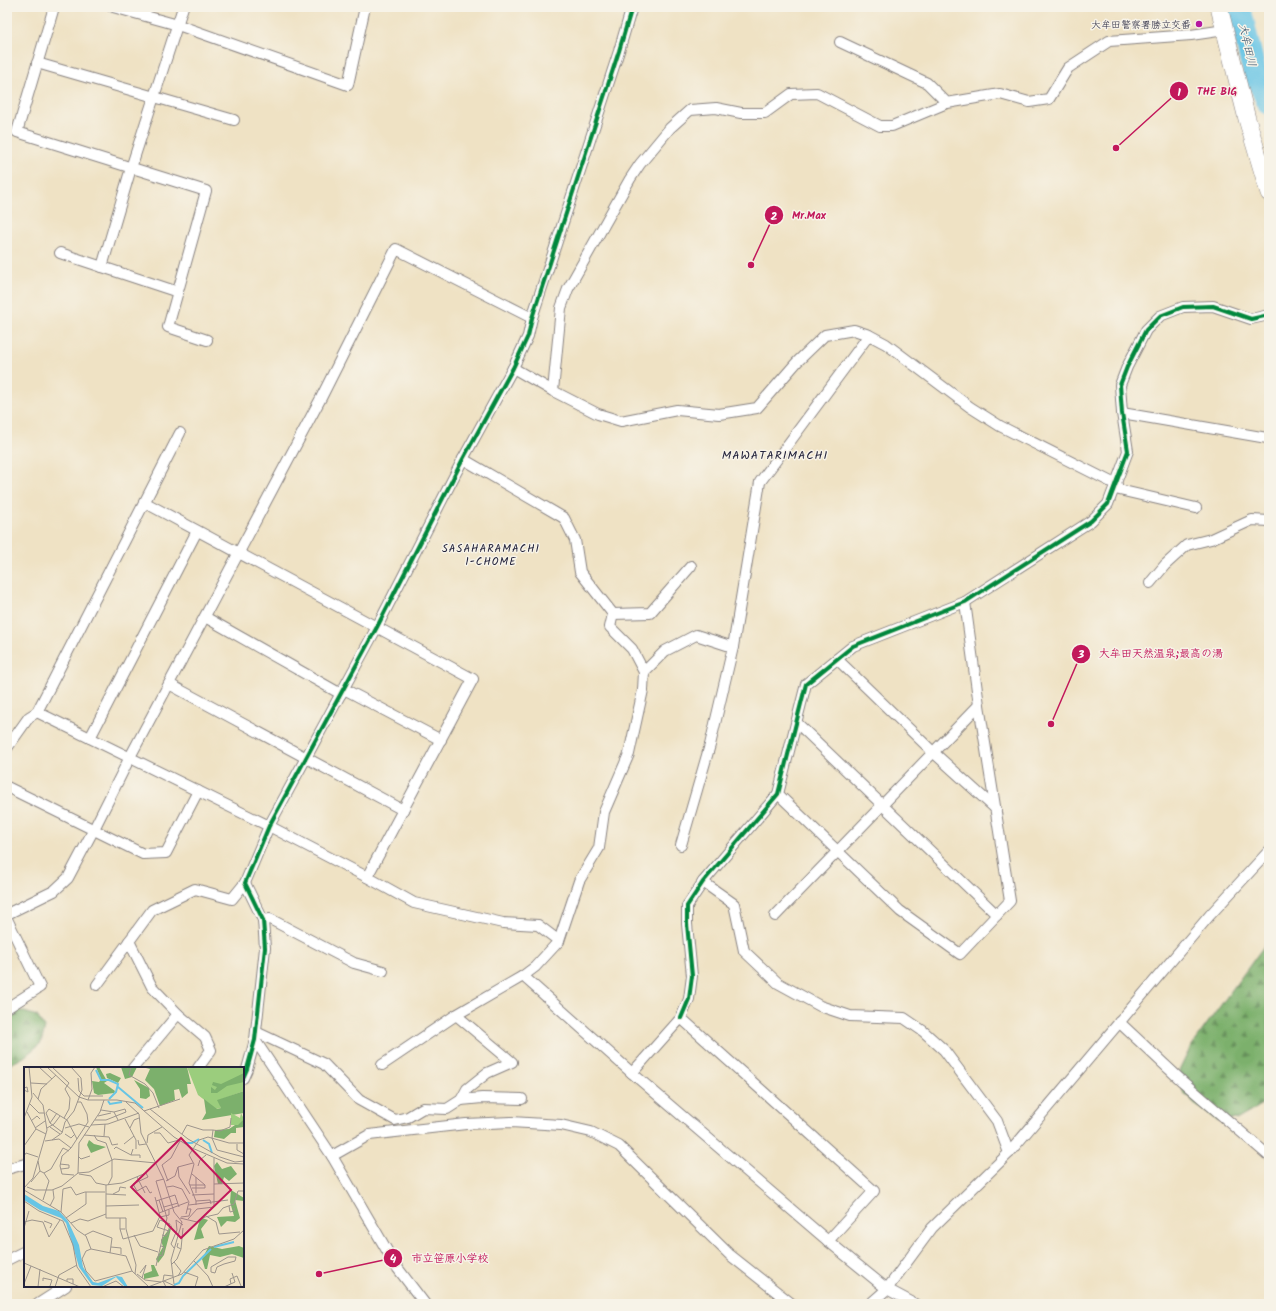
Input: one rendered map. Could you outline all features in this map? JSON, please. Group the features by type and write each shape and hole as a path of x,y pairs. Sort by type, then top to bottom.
{"main road":[{"path":"1219,7 1247,119 1269,193"}],"street":[{"path":"54,7 16,132 206,192 168,327 207,340"},
{"path":"113,7 178,25 348,85 365,7"},
{"path":"102,267 131,168 183,7"},
{"path":"97,986 152,910 195,889 232,899 245,883 269,826 377,627 463,459 513,368 528,336 532,318 617,58 632,7"},
{"path":"553,391 561,308 568,289 630,178 670,128 690,110 716,108 741,113 765,113 791,94 817,92 880,126 892,126 947,103 1000,94 1029,102 1049,99 1068,68 1108,42 1192,35 1225,30"},
{"path":"840,42 927,83 947,103"},
{"path":"37,63 234,120"},
{"path":"7,914 54,891 68,878 130,757 321,398 396,249 532,318"},
{"path":"60,253 178,292"},
{"path":"632,1073 681,1018 689,999 692,976 687,924 687,906 703,882 778,794 806,684 853,646 965,602 1091,522 1108,504 1116,487 1128,451 1122,413 1120,385 1127,367 1146,330 1160,316 1183,307 1213,306 1251,319 1269,315"},
{"path":"513,368 598,414 621,421 677,410 719,414 757,408 797,362 825,335 854,330 869,335 886,344 970,407 1000,426 1116,487 1196,508"},
{"path":"681,845 710,745 733,647 760,482 869,335"},
{"path":"1122,413 1267,438"},
{"path":"7,748 29,716 37,712 180,433"},
{"path":"463,459 564,518 575,540 580,572 613,614"},
{"path":"144,502 473,679 367,877"},
{"path":"1150,583 1165,565 1187,545 1211,539 1252,520 1269,521"},
{"path":"90,738 197,531"},
{"path":"613,614 650,613 691,566"},
{"path":"778,794 900,911 960,954 1010,902 979,705 965,602"},
{"path":"382,1065 456,1015 523,976 547,955 559,942 579,881 599,848 604,812 629,754 643,690 644,672 632,649 610,627 613,614"},
{"path":"205,617 342,691 441,740"},
{"path":"644,672 665,651 696,635 733,647"},
{"path":"837,659 933,752 996,809"},
{"path":"169,684 403,810"},
{"path":"775,916 979,705"},
{"path":"37,712 269,826 414,903 503,923 538,925 559,942"},
{"path":"797,723 997,915"},
{"path":"7,786 142,854 166,853 198,791"},
{"path":"870,1304 887,1289 932,1228 1009,1153 1210,915 1269,851"},
{"path":"703,882 734,904 744,951 778,983 820,1006 850,1016 904,1018 923,1031 944,1050 997,1121 1009,1153"},
{"path":"244,1076 255,1036 265,948 263,920 245,883"},
{"path":"7,919 40,987 7,1008"},
{"path":"263,920 270,919 354,963 384,971"},
{"path":"129,941 152,987 178,1014 205,1037 211,1050 199,1067"},
{"path":"523,976 632,1073 828,1241 887,1289 915,1304"},
{"path":"134,1067 178,1014"},
{"path":"255,1036 324,1064 359,1100 395,1120 408,1117 424,1108 447,1109 461,1100 468,1089 487,1073 512,1062 456,1015"},
{"path":"681,1018 874,1191 828,1241"},
{"path":"1119,1022 1182,1081 1269,1156"},
{"path":"255,1036 332,1156 396,1266 425,1304"},
{"path":"461,1100 482,1098 522,1099"},
{"path":"332,1156 369,1135 466,1124 510,1122 562,1125 591,1132 619,1146 730,1255 792,1304"},
{"path":"7,1169 24,1164"},
{"path":"7,1260 24,1252"},
{"path":"38,1304 64,1287"}],"green space":[{"path":"1269,939 1269,1101 1238,1119 1218,1121 1198,1107 1183,1092 1179,1071 1191,1046"},
{"path":"15,1009 37,1016 45,1028 41,1043 24,1057 7,1066 7,1012"}],"waterway":[{"name":"大牟田川","path":"1239,7 1254,71 1269,103"}],"cycle path":[{"path":"244,1076 255,1040 265,948 263,920 245,883 269,826 377,627 463,459 513,368 528,336 532,318 632,7"},
{"path":"681,1018 689,999 692,976 687,924 687,906 703,882 778,794 806,684 853,646 965,602 1091,521 1108,504 1128,451 1122,413 1120,385 1127,367 1146,330 1160,316 1183,307 1213,306 1251,319 1269,315"}],"place":[{"name":"大牟田警察署勝立交番","path":"1199,24"},
{"name":"THE BIG","path":"1116,148"},
{"name":"Mr.Max","path":"751,265"},
{"name":"大牟田天然温泉;最高の湯","path":"1051,724"},
{"name":"市立笹原小学校","path":"319,1274"}],"district":[{"name":"MAWATARIMACHI","path":"775,455"},
{"name":"SASAHARAMACHI 1-CHOME","path":"491,554"}]}
